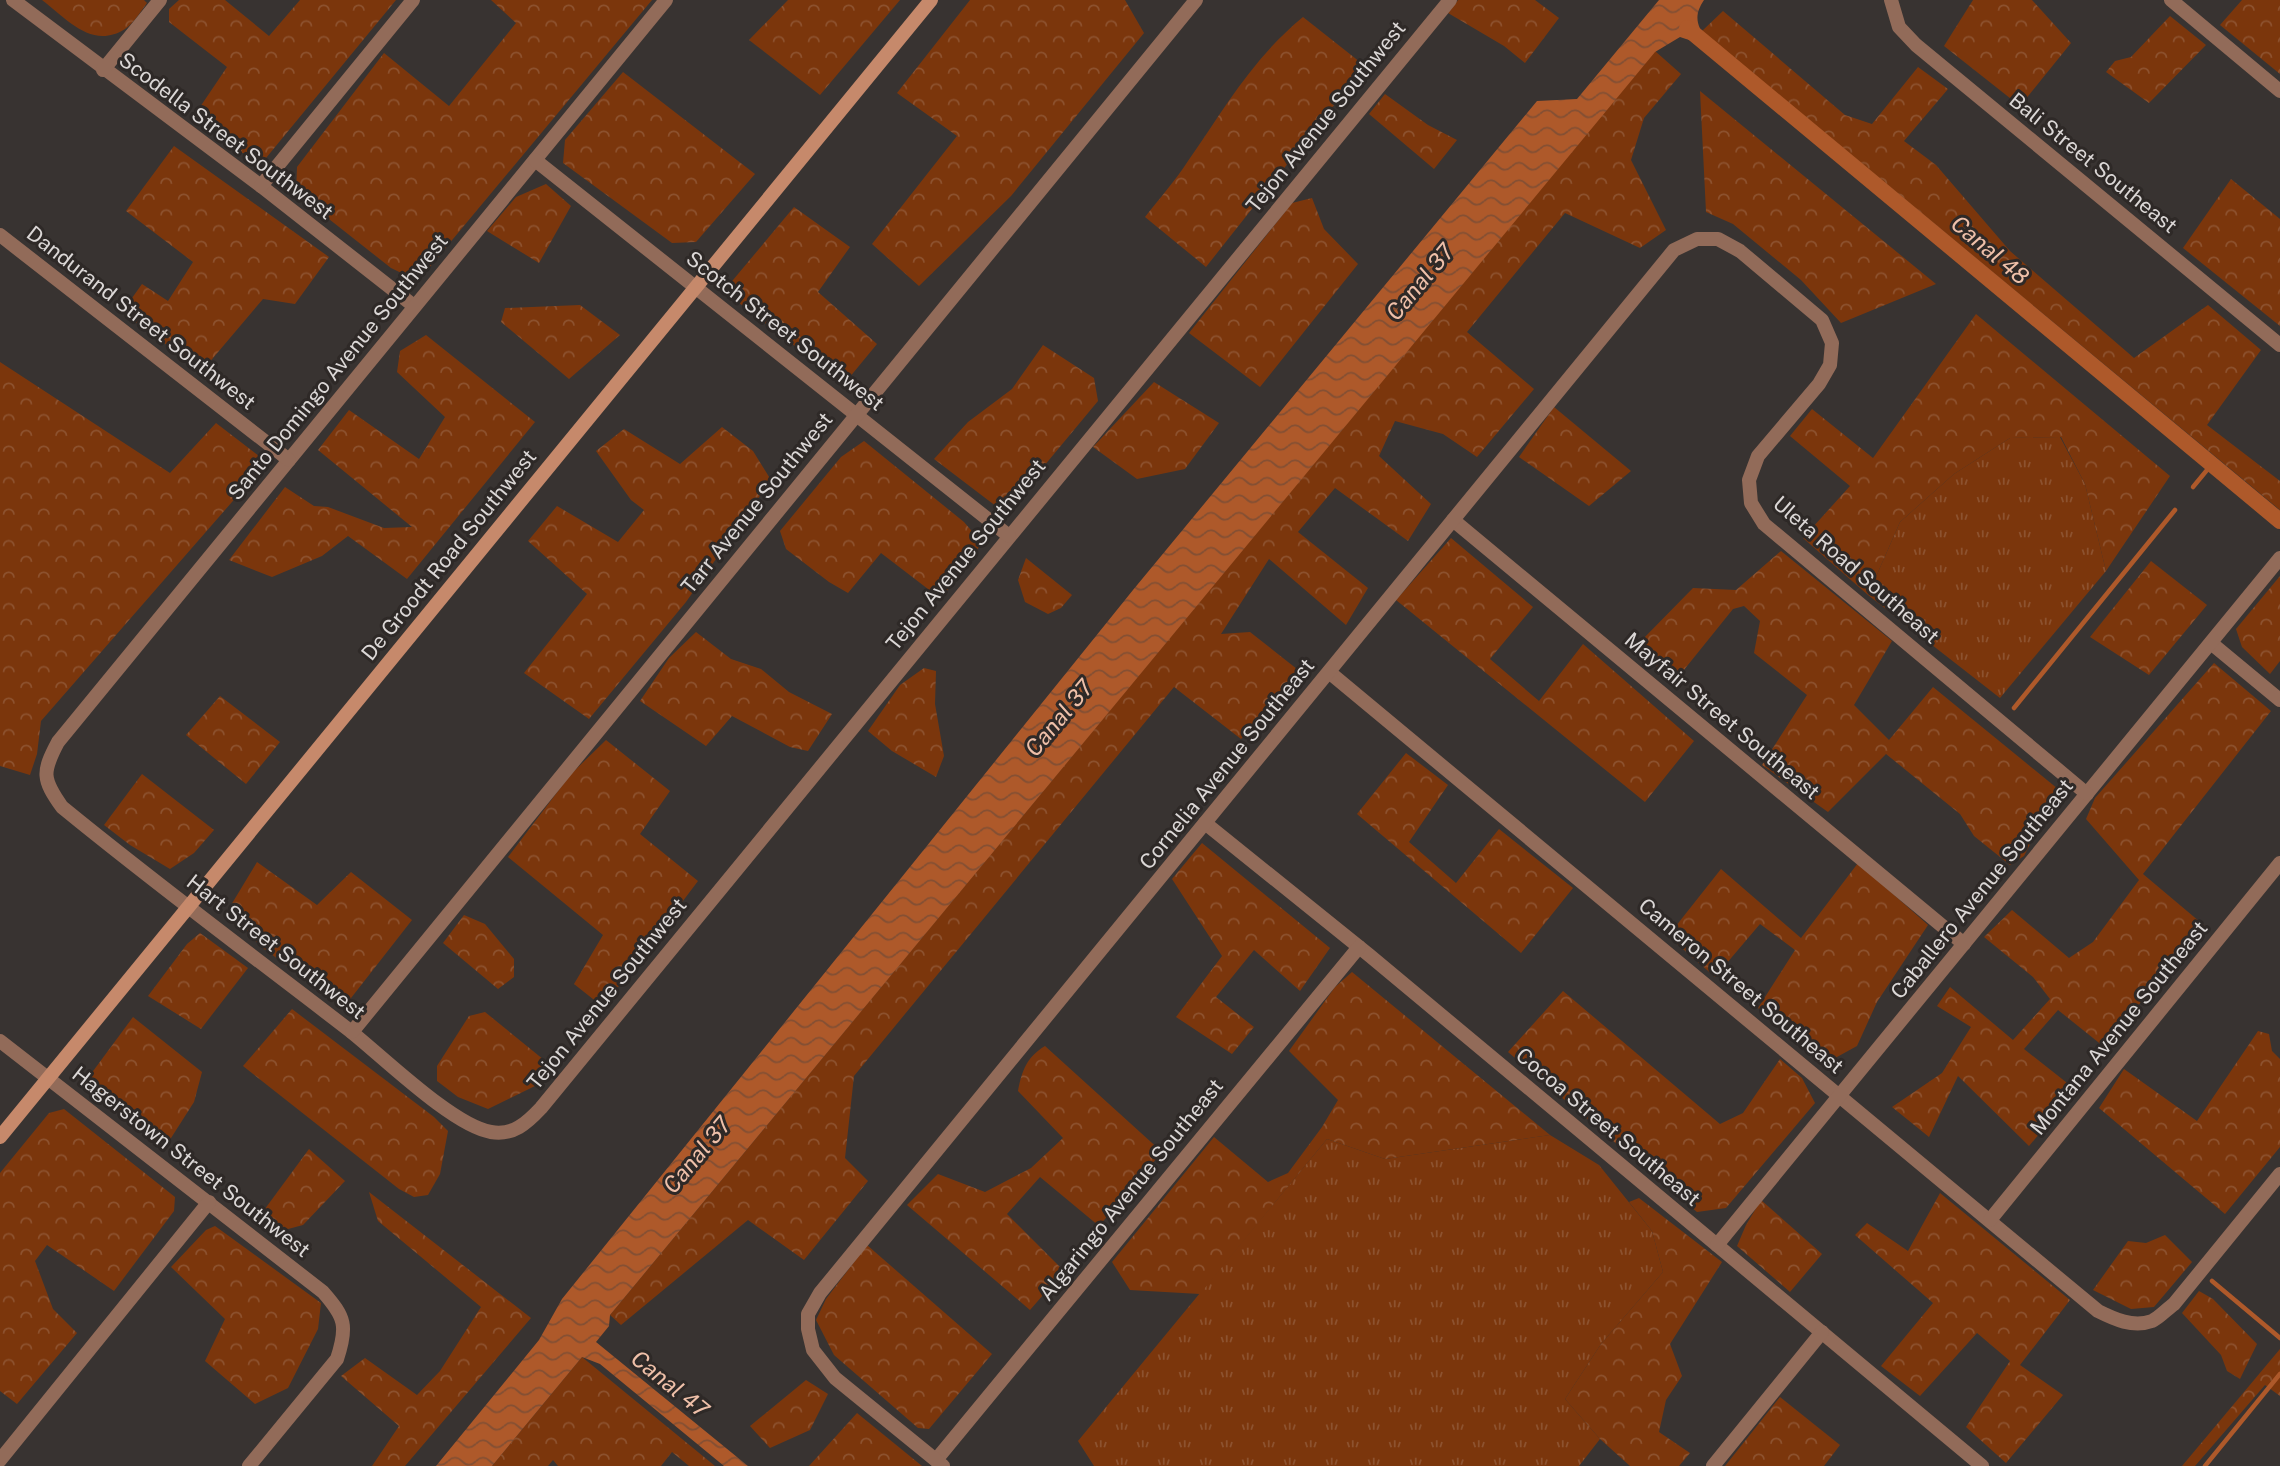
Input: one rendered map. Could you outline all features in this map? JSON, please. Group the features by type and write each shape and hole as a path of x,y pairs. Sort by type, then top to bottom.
{"street":[{"name":"Scodella Street Southwest","path":"13,0 261,186 414,306"},
{"path":"103,70 160,0"},
{"path":"261,186 413,0"},
{"name":"Santo Domingo Avenue Southwest","path":"47,763 58,742 666,0"},
{"name":"De Groodt Road Southwest","path":"0,1137 931,0"},
{"name":"Tarr Avenue Southwest","path":"352,1032 1196,0"},
{"name":"Tejon Avenue Southwest","path":"510,1131 525,1126 541,1108 1450,0"},
{"path":"2171,0 2280,91"},
{"name":"Bali Street Southeast","path":"1891,2 1899,27 1916,45 2280,345"},
{"name":"Scotch Street Southwest","path":"535,160 1009,536"},
{"name":"Cornelia Avenue Southeast","path":"939,1463 835,1378 813,1350 808,1314 820,1293 1674,250 1698,239"},
{"name":"Uleta Road Southeast","path":"1698,239 1718,239 1740,251 1822,320 1832,344 1830,365 1819,384 1758,456 1749,480 1751,506 1755,512 1764,524 2087,794"},
{"name":"Dandurand Street Southwest","path":"3,242 289,460"},
{"name":"Mayfair Street Southeast","path":"1453,520 1964,944"},
{"name":"Caballero Avenue Southeast","path":"1717,1245 2280,558"},
{"path":"2211,643 2280,700"},
{"name":"Cameron Street Southeast","path":"1329,672 2098,1311 2131,1324 2152,1321 2174,1304 2280,1174"},
{"name":"Hart Street Southwest","path":"47,763 48,787 62,807 352,1032 463,1122 492,1132 510,1131"},
{"name":"Cocoa Street Southeast","path":"1205,823 1359,947 1822,1332 1973,1463"},
{"name":"Montana Avenue Southeast","path":"1990,1220 2280,863"},
{"name":"Algaringo Avenue Southeast","path":"939,1463 1359,947"},
{"name":"Hagerstown Street Southwest","path":"0,1041 323,1292 338,1308 344,1326 343,1342 337,1359 249,1466"},
{"path":"0,1460 209,1202"},
{"path":"1713,1466 1822,1332"}],"green space":[{"path":"42,0 144,0 147,3 125,29 113,35 102,36 80,30"},
{"path":"179,0 225,0 269,36 300,0 396,0 266,158 238,152 196,113 227,67 169,22 169,9"},
{"path":"491,0 652,0 418,281 391,268 296,193 297,167 384,53 449,106 516,23"},
{"path":"788,0 900,0 820,95 749,40"},
{"path":"970,0 1125,0 1144,33 1011,196 919,286 872,244 957,136 897,93"},
{"path":"1458,0 1535,0 1559,18 1525,63 1504,46 1448,13"},
{"path":"1973,0 2032,0 2071,43 2020,106 1944,46"},
{"path":"2242,0 2280,0 2280,74 2220,25"},
{"path":"1723,11 1845,115 1872,124 1918,67 1948,89 1904,141 1936,165 2010,251 2134,358 2208,305 2261,350 2207,425 2280,481 2280,510 1702,31"},
{"path":"2170,16 2206,45 2149,103 2106,72 2115,61 2131,57"},
{"path":"1303,17 1365,66 1206,267 1145,217 1178,176 1254,67"},
{"path":"1655,51 1681,74 1644,118 1631,160 1666,230 1640,248 1565,213 1467,332 1534,389 1477,457 1443,434 1395,421 1379,456 1431,504 1408,541 1335,488 1298,532 1368,588 1346,625 1269,559 1221,634 1250,632 1302,673 1241,739 1174,687 854,1076 845,1158 868,1181 804,1260 748,1220 621,1325 610,1315"},
{"path":"623,72 755,174 696,242 672,243 563,163 565,140"},
{"path":"1700,91 1936,284 1841,323 1801,280 1733,224 1706,212"},
{"path":"1385,94 1428,125 1457,140 1434,169 1369,114"},
{"path":"174,146 329,257 295,304 263,299 202,371 122,312 142,284 168,301 193,262 126,211"},
{"path":"2231,179 2280,219 2280,326 2183,248"},
{"path":"546,184 571,206 539,263 487,231 516,197"},
{"path":"1312,198 1324,229 1358,264 1260,387 1189,333 1292,203"},
{"path":"794,207 850,247 818,292 877,344 844,384 734,299 728,286"},
{"path":"580,305 620,335 569,379 501,322 505,308"},
{"path":"1976,314 2170,476 2106,571 2085,484 2061,437 2010,438 1954,474 1900,522 1868,595 1803,538 1850,486 1790,436 1812,409 1873,458"},
{"path":"426,335 535,422 407,579 348,536 322,556 272,577 229,560 285,487 314,506 328,507 384,528 412,527 318,450 349,410 419,459 445,417 397,372 400,351"},
{"path":"1043,345 1094,378 1098,401 1005,513 934,459 968,422 1012,389"},
{"path":"0,362 170,473 216,423 259,456 259,471 41,721 37,754 30,775 0,766"},
{"path":"1154,382 1219,423 1185,469 1137,479 1093,447"},
{"path":"1554,407 1631,471 1589,506 1519,457"},
{"path":"722,427 753,451 771,480 686,602 589,719 524,673 587,594 528,541 557,506 618,542 644,510 631,500 596,451 624,429 680,464"},
{"path":"2060,437 2085,484 2106,571 2000,698 1868,595 1900,522 1954,474 2010,438"},
{"path":"864,441 964,522 982,543 941,599 881,553 848,593 786,549 780,531 841,457"},
{"path":"1451,538 1533,607 1490,659 1539,701 1583,644 1694,741 1645,802 1396,600"},
{"path":"1781,551 1892,641 1854,705 1889,740 1933,687 2058,789 2024,856 2010,865 1974,836 1960,814 1886,754 1828,812 1762,765 1807,695 1754,653 1760,621 1744,606 1733,609 1675,681 1646,658 1641,641 1693,588 1736,590"},
{"path":"1026,558 1072,595 1061,608 1048,614 1025,602 1018,580"},
{"path":"2151,561 2207,605 2149,675 2090,637"},
{"path":"2280,576 2280,661 2270,674 2242,647 2236,629"},
{"path":"696,632 731,659 761,669 789,692 832,714 808,751 790,747 732,716 706,746 640,701 669,658"},
{"path":"2214,663 2271,711 2143,874 2206,927 2103,1046 2058,1010 2024,1049 2076,1090 2029,1146 1958,1076 1929,1137 1892,1107 1942,1073 1971,1027 1937,1006 1950,987 2013,1040 2050,999 2033,977 1984,937 2012,910 2069,958 2093,942 2139,880 2086,819 2095,798"},
{"path":"924,668 936,671 935,704 944,756 936,777 892,751 868,731 900,685"},
{"path":"220,696 280,742 246,784 186,735"},
{"path":"606,740 670,791 640,834 698,881 603,1007 574,984 603,935 508,857 571,774"},
{"path":"1406,753 1448,785 1409,842 1456,883 1499,829 1573,888 1521,953 1357,814"},
{"path":"142,774 214,830 194,853 170,869 130,845 104,825"},
{"path":"1202,843 1330,948 1300,991 1254,950 1216,997 1254,1027 1232,1054 1176,1017 1222,956 1172,879"},
{"path":"257,862 317,905 351,872 412,920 344,1007 260,946 228,910"},
{"path":"1858,863 1928,925 1877,1002 1857,1046 1826,1063 1758,1008 1795,950 1760,924 1715,977 1668,936 1721,869 1801,938"},
{"path":"464,915 485,924 514,959 514,977 498,989 443,943"},
{"path":"200,933 248,968 201,1029 148,996 187,944"},
{"path":"1352,972 1550,1135 1385,1159 1327,1139 1200,1294 1130,1290 1112,1262 1214,1137 1268,1182 1288,1173 1322,1127 1338,1100 1289,1051 1335,987"},
{"path":"1563,991 1720,1124 1743,1113 1780,1059 1802,1078 1815,1103 1726,1208 1697,1212 1508,1052"},
{"path":"292,1009 434,1117 448,1131 440,1174 428,1195 414,1197 399,1189 243,1066"},
{"path":"485,1012 549,1064 535,1086 488,1109 458,1097 437,1081 437,1066 469,1016"},
{"path":"133,1017 202,1072 194,1102 164,1149 85,1082"},
{"path":"2258,1031 2269,1034 2272,1051 2280,1059 2280,1147 2225,1214 2099,1108 2124,1069 2197,1121"},
{"path":"1045,1046 1162,1152 1099,1226 1040,1177 1007,1214 1064,1271 1030,1310 907,1205 938,1174 985,1192 1031,1168 1063,1138 1018,1091 1026,1065"},
{"path":"64,1109 175,1197 174,1211 114,1291 47,1245 35,1261 53,1309 77,1333 17,1404 0,1391 0,1173 49,1113"},
{"path":"1550,1135 1599,1165 1652,1231 1663,1272 1601,1344 1565,1399 1600,1439 1579,1466 1094,1466 1078,1441 1327,1139 1385,1159"},
{"path":"309,1149 345,1181 303,1225 277,1232 259,1217"},
{"path":"369,1192 531,1318 405,1466 372,1466 399,1426 341,1376 365,1358 417,1395 440,1371 481,1307 378,1221"},
{"path":"1940,1193 2070,1300 2020,1365 2063,1395 2006,1463 1966,1427 2010,1361 1977,1333 1920,1396 1881,1366 1933,1303 1855,1235 1867,1223 1908,1251"},
{"path":"1639,1198 1722,1262 1670,1344 1682,1376 1666,1400 1659,1432 1690,1453 1679,1466 1630,1466 1600,1439 1565,1399 1601,1344 1663,1272 1652,1231 1629,1202"},
{"path":"1761,1200 1822,1254 1790,1292 1737,1246"},
{"path":"215,1226 321,1303 318,1329 288,1388 255,1404 205,1361 225,1319 171,1267 206,1230"},
{"path":"2165,1235 2192,1262 2154,1307 2131,1309 2093,1290 2128,1241 2146,1243"},
{"path":"867,1245 992,1354 929,1429 918,1428 834,1355 816,1320 826,1299"},
{"path":"2199,1291 2213,1299 2257,1344 2240,1379 2227,1371 2221,1355 2182,1313"},
{"path":"2280,1349 2280,1396 2265,1385 2195,1466 2182,1466"},
{"path":"582,1357 715,1466 689,1466 672,1452 661,1466 558,1466 553,1460 548,1466 492,1466"},
{"path":"806,1380 828,1394 810,1430 770,1448 750,1426"},
{"path":"1780,1397 1840,1445 1824,1466 1725,1466"},
{"path":"857,1413 922,1466 809,1466"}],"water":[{"name":"Canal 37","path":"1659,0 1704,0 1698,20 1706,39 1695,42 1680,37 1655,52 610,1315 609,1326 596,1342 748,1466 724,1466 600,1364 582,1357 492,1466 436,1466 539,1340 562,1299 1133,590 1537,101 1577,99"}],"waterway":[{"name":"Canal 48","path":"1687,28 2280,521"},
{"path":"2193,487 2212,464"},
{"path":"2014,708 2175,510"},
{"path":"2212,1281 2280,1338"},
{"path":"2205,1466 2280,1374"}],"water label":[{"name":"Canal 47","path":"670,1384"}]}
